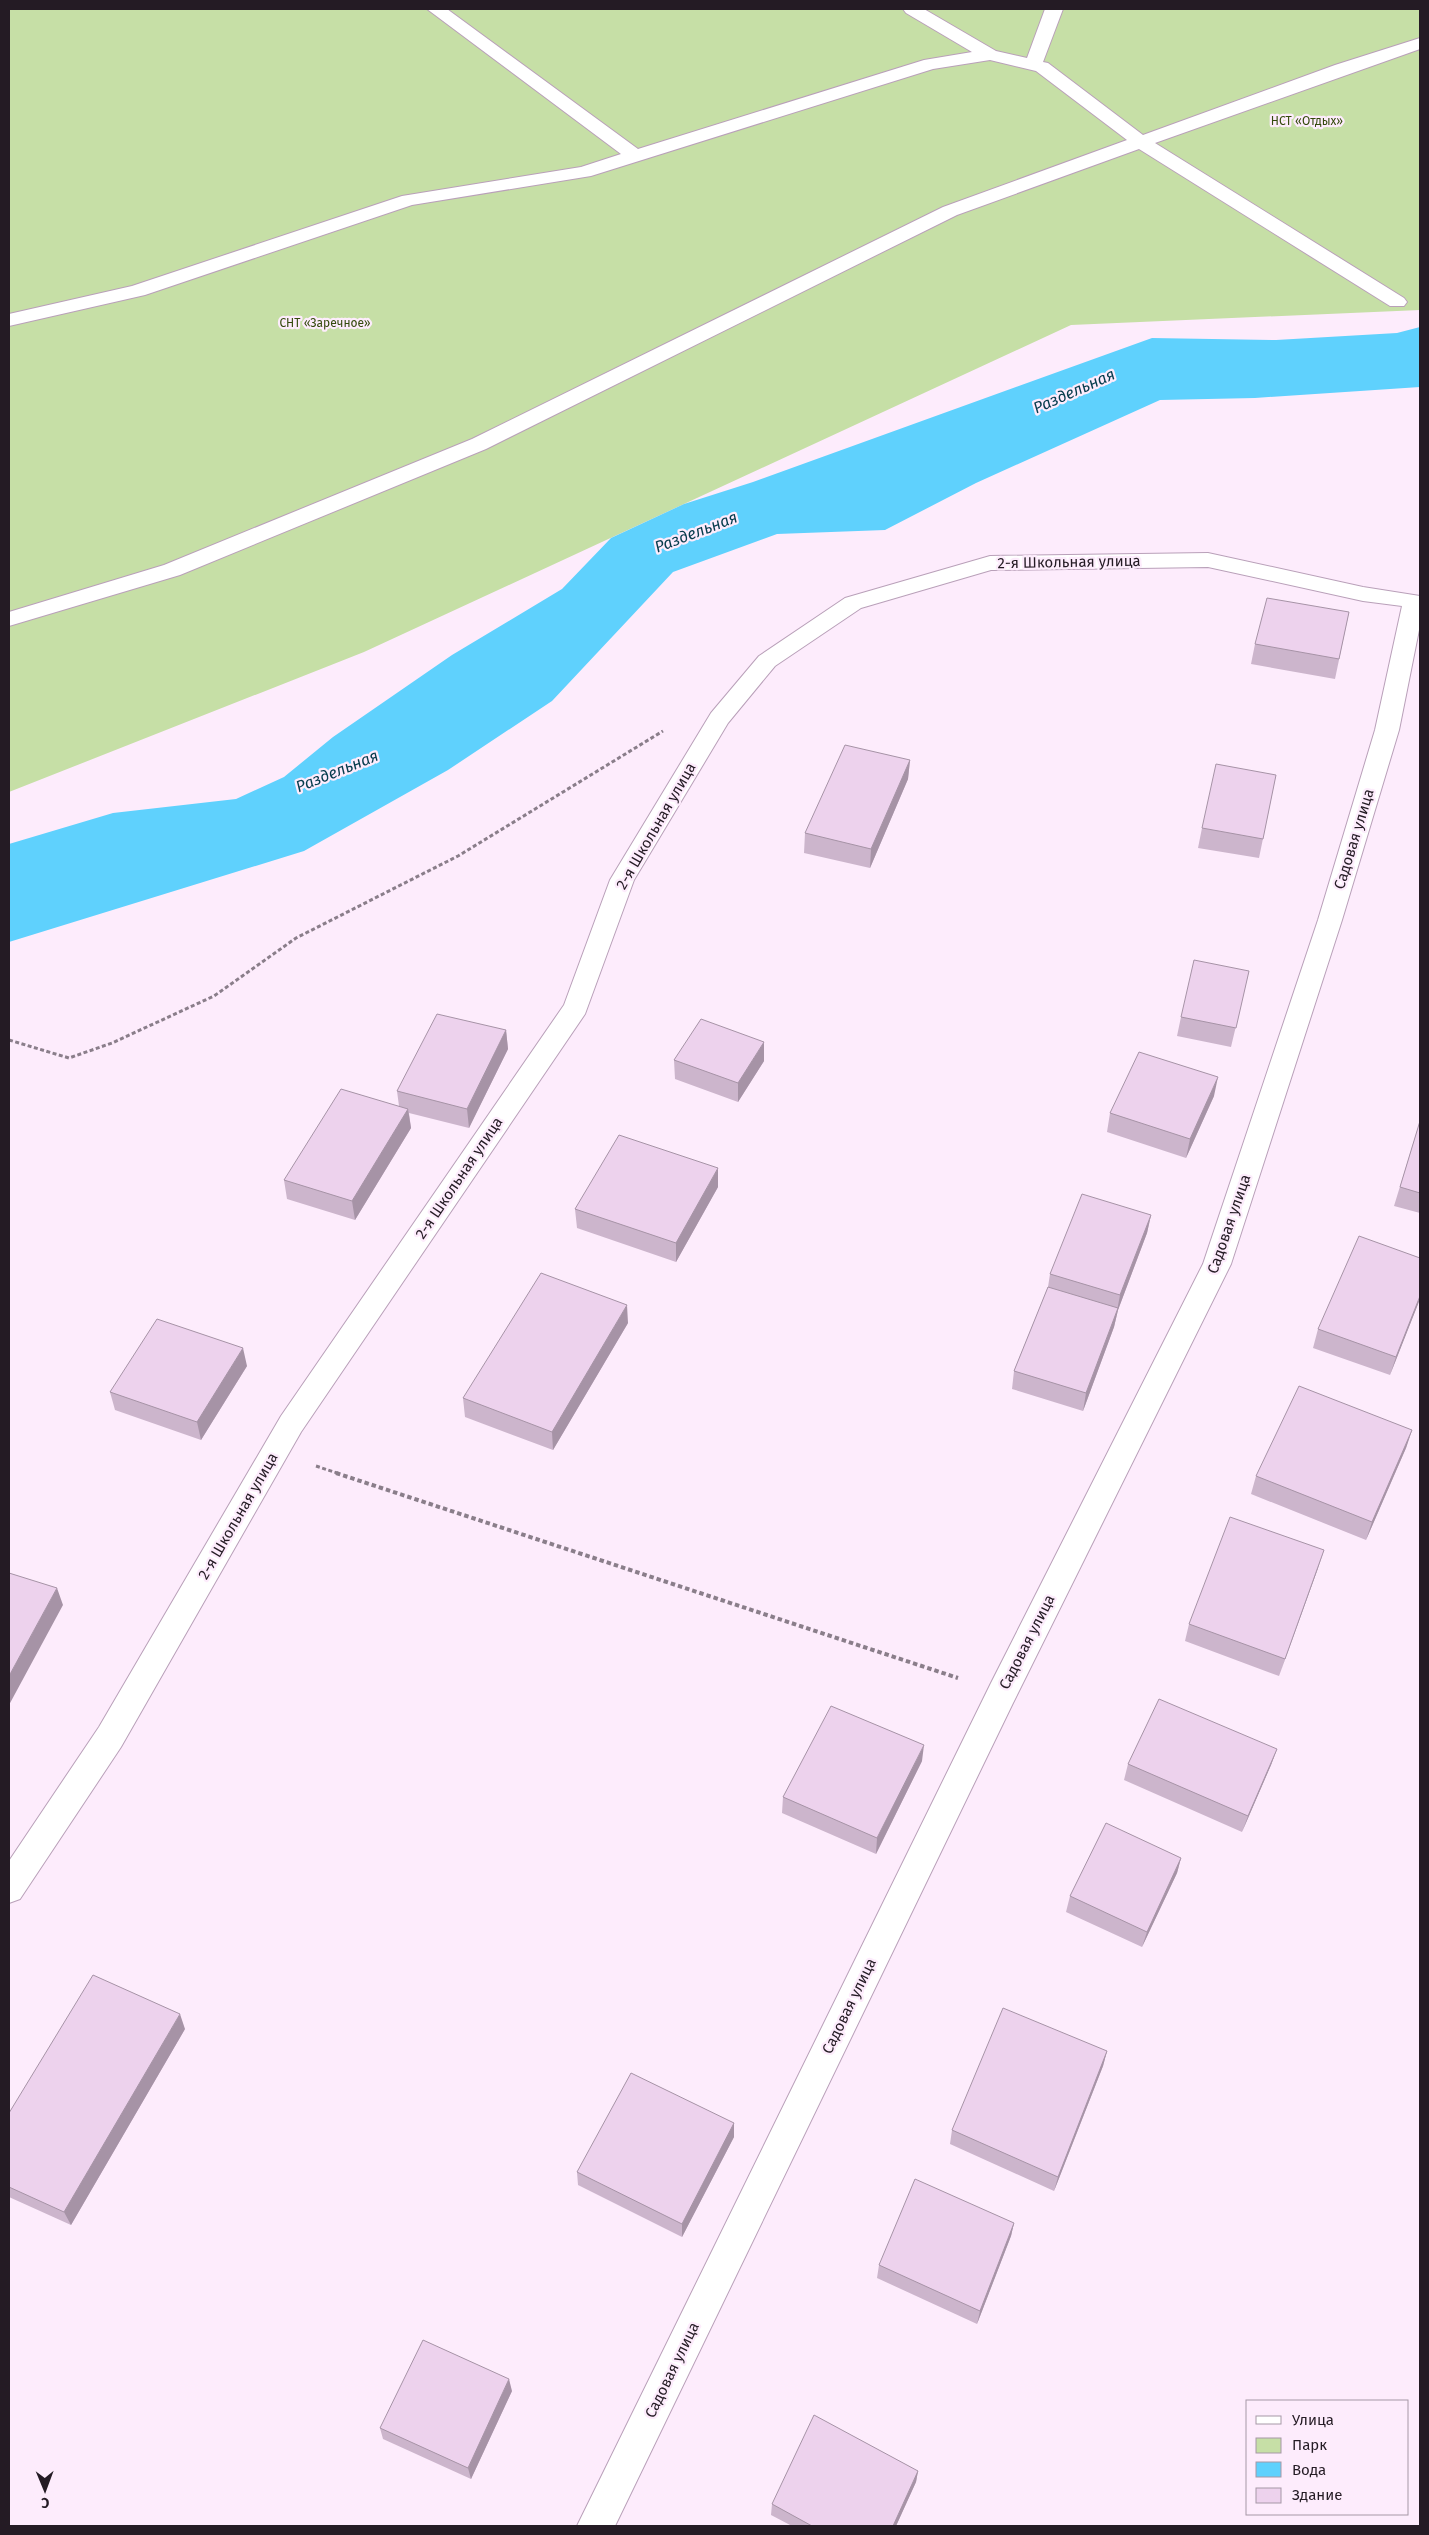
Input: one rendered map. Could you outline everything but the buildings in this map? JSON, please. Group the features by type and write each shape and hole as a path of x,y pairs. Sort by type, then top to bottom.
{"street":[{"path":"436,9 636,156"},
{"path":"912,9 990,55 1042,67 1141,142 1397,302"},
{"path":"1033,65 1054,9"},
{"path":"9,619 172,570 479,444 950,212 1342,69 1420,44"},
{"path":"9,320 138,291 409,200 584,172 930,64 990,55"},
{"name":"2-я Школьная улица","path":"9,1888 110,1737 291,1424 576,1007 622,880 719,718 767,661 853,603 990,563 1208,560 1363,594 1417,602 1387,730"},
{"name":"Садовая улица","path":"596,2526 1002,1693 1217,1264 1330,920 1387,730"}],"path":[{"path":"9,1040 69,1058 112,1043 214,996 296,938 458,856 668,728"},
{"path":"274,1452 1002,1693"}],"green space":[{"name":"СНТ «Заречное»","path":"9,9 1420,9 1420,310 1071,325 364,652 9,792"}],"water":[{"name":"Раздельная","path":"1420,327 1420,387 1255,398 1160,400 976,483 885,530 777,534 673,572 552,701 448,770 304,851 9,942 9,844 113,813 236,799 284,777 333,737 452,655 562,589 611,538 684,504 753,482 1152,338 1276,340 1397,333"}],"park label":[{"name":"НСТ «Отдых»","path":"1307,121"}]}
